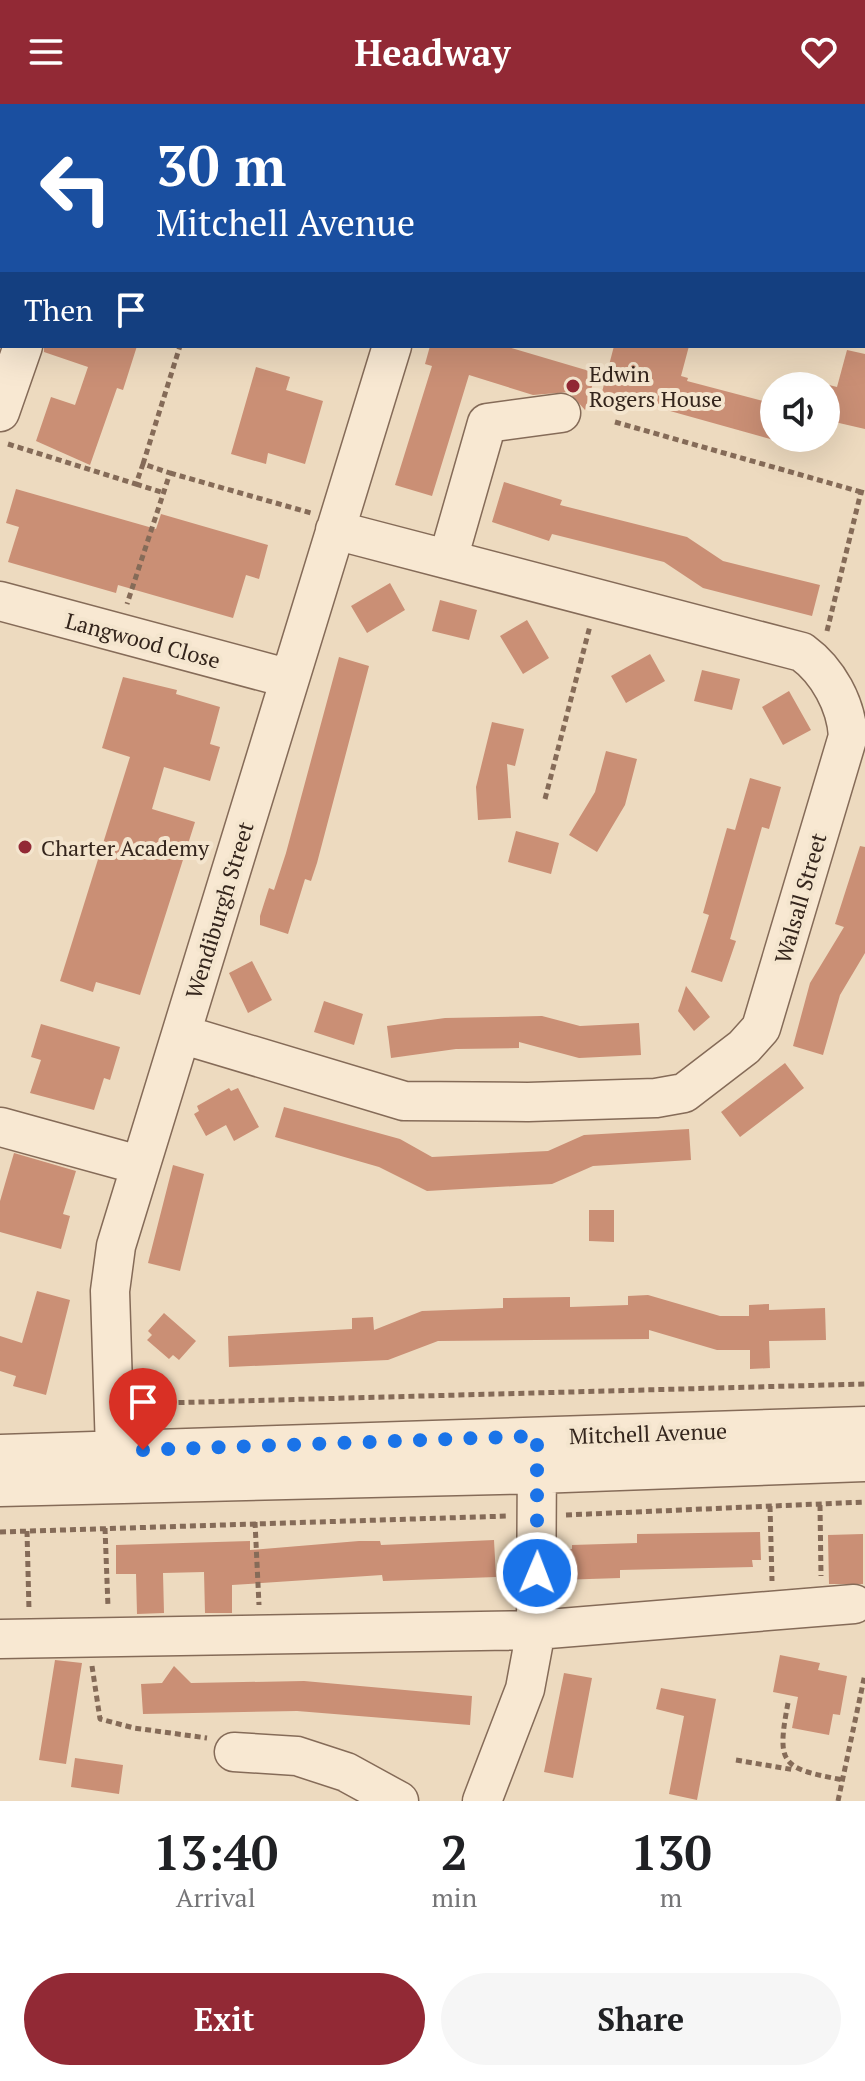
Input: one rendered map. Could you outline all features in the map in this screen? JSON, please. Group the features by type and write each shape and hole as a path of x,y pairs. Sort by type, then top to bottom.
{"street":[{"path":"0,412 22,348"},
{"name":"Wendiburgh Street","path":"118,1467 113,1268 139,1165 391,348"},
{"path":"448,559 487,423 561,413"},
{"path":"336,525 448,559 802,652 818,664"},
{"name":"Langwood Close","path":"0,601 117,635 287,678"},
{"name":"Walsall Street","path":"181,1034 404,1101 528,1102 656,1098 684,1093 744,1047 761,1028 848,736 846,715 818,664"},
{"path":"1,1127 139,1165"},
{"name":"Mitchell Avenue","path":"0,1487 118,1467 537,1436 865,1426"},
{"path":"482,1801 525,1689 536,1630 537,1436"},
{"name":"Mitchell Avenue","path":"0,1454 118,1467 537,1474 865,1462"},
{"path":"15,1639 536,1630 837,1605"},
{"path":"234,1752 297,1756 346,1772 399,1801"}],"path":[{"path":"136,484 179,348"},
{"path":"615,422 863,493 818,664"},
{"path":"0,441 164,493"},
{"path":"143,464 336,525"},
{"path":"117,635 170,473"},
{"path":"545,799 597,598"},
{"path":"113,1360 164,1403 865,1384"},
{"path":"0,1532 255,1522 537,1516 865,1502"},
{"path":"820,1505 837,1605"},
{"path":"770,1506 773,1610"},
{"path":"255,1522 260,1635"},
{"path":"105,1528 100,1637 92,1671 100,1719 134,1728 225,1741 234,1752"},
{"path":"15,1639 27,1531"},
{"path":"838,1801 865,1674"},
{"path":"788,1703 781,1748 786,1760 804,1772"},
{"path":"736,1760 843,1780"}],"building":[{"path":"44,348 136,348 123,390 117,388 90,465 36,441 51,397 75,405 88,367 44,352"},
{"path":"429,348 512,348 596,373 585,410 569,392 533,395 469,375 432,496 395,485 432,366 425,364"},
{"path":"613,348 688,348 681,376 688,378 687,381 760,400 760,436 602,392"},
{"path":"847,350 865,354 865,429 840,423 840,376"},
{"path":"256,367 290,377 286,390 323,401 305,464 268,453 266,464 231,454"},
{"path":"504,482 562,500 560,505 687,537 723,561 820,585 812,616 703,588 664,562 552,534 549,541 492,522"},
{"path":"16,489 156,529 161,514 268,545 259,579 246,575 233,618 118,585 116,593 8,562 19,527 6,523"},
{"path":"390,583 405,610 367,633 351,606"},
{"path":"440,600 477,610 469,640 432,631"},
{"path":"527,620 549,658 523,674 500,636"},
{"path":"650,654 665,681 626,703 611,676"},
{"path":"339,657 369,666 317,863 311,881 305,879 288,934 260,925 260,916 269,888 274,890 286,853"},
{"path":"702,670 740,679 732,710 694,701"},
{"path":"123,677 177,690 176,694 220,707 210,744 220,747 210,781 164,767 152,809 195,822 140,995 96,982 93,992 60,981 130,757 102,748"},
{"path":"789,691 811,730 783,745 762,707"},
{"path":"492,722 524,729 515,766 507,764 511,818 478,820 476,787"},
{"path":"606,751 637,759 625,805 597,852 569,835 595,792"},
{"path":"750,778 781,787 769,829 762,827 730,939 736,941 722,982 691,972 709,915 703,913 727,828 735,830"},
{"path":"516,831 559,843 551,874 508,862"},
{"path":"860,846 865,847 865,953 840,995 823,1055 793,1046 810,983 844,927 835,924"},
{"path":"252,961 272,1000 248,1013 229,973"},
{"path":"686,986 710,1017 694,1031 678,1011"},
{"path":"324,1001 363,1014 354,1045 314,1032"},
{"path":"542,1016 580,1026 639,1023 641,1055 579,1058 519,1042 519,1048 456,1049 391,1058 387,1026 445,1018"},
{"path":"41,1024 120,1047 110,1080 104,1078 94,1110 30,1093 41,1060 31,1057"},
{"path":"785,1063 804,1088 740,1137 721,1112"},
{"path":"229,1088 231,1091 238,1088 259,1127 234,1141 226,1125 206,1136 194,1114 199,1111 197,1106"},
{"path":"284,1107 400,1139 432,1157 548,1151 584,1135 689,1129 691,1160 593,1166 552,1184 427,1191 379,1167 275,1137"},
{"path":"14,1153 76,1171 63,1214 70,1216 61,1249 0,1232 0,1201"},
{"path":"173,1165 204,1174 180,1271 148,1263"},
{"path":"589,1210 614,1210 614,1242 589,1241"},
{"path":"37,1291 70,1300 46,1395 13,1386 16,1376 0,1371 0,1336 22,1343"},
{"path":"648,1295 720,1316 749,1316 749,1305 769,1304 769,1310 825,1308 826,1340 769,1341 770,1368 750,1369 750,1350 717,1350 649,1330 649,1339 438,1341 388,1360 229,1367 228,1336 352,1329 352,1318 373,1317 374,1330 422,1311 503,1308 503,1298 570,1297 570,1307 628,1305 628,1296"},
{"path":"164,1313 196,1341 179,1360 173,1355 169,1359 147,1340 152,1335 148,1331"},
{"path":"760,1532 761,1560 752,1560 753,1567 620,1570 620,1578 559,1580 558,1550 572,1549 572,1545 637,1543 637,1534"},
{"path":"863,1534 863,1584 829,1584 828,1535"},
{"path":"494,1540 496,1577 383,1581 382,1575 232,1585 232,1613 205,1613 204,1572 163,1573 164,1613 137,1614 136,1574 116,1574 116,1545 250,1541 250,1550 359,1541 380,1541 381,1545"},
{"path":"780,1655 820,1663 818,1670 847,1676 840,1715 833,1714 829,1735 792,1728 798,1697 773,1692"},
{"path":"55,1660 82,1663 66,1764 39,1760"},
{"path":"174,1666 191,1683 304,1681 472,1696 470,1725 297,1711 143,1714 141,1684 162,1683"},
{"path":"564,1673 592,1678 573,1778 544,1772"},
{"path":"661,1688 716,1699 697,1800 669,1794 684,1716 656,1709"},
{"path":"75,1758 123,1765 119,1794 71,1787"}],"place":[{"name":"Edwin Rogers House","path":"573,386"},
{"name":"Charter Academy","path":"25,847"}],"route":[{"path":"143,1450 537,1436 537,1573"}]}
